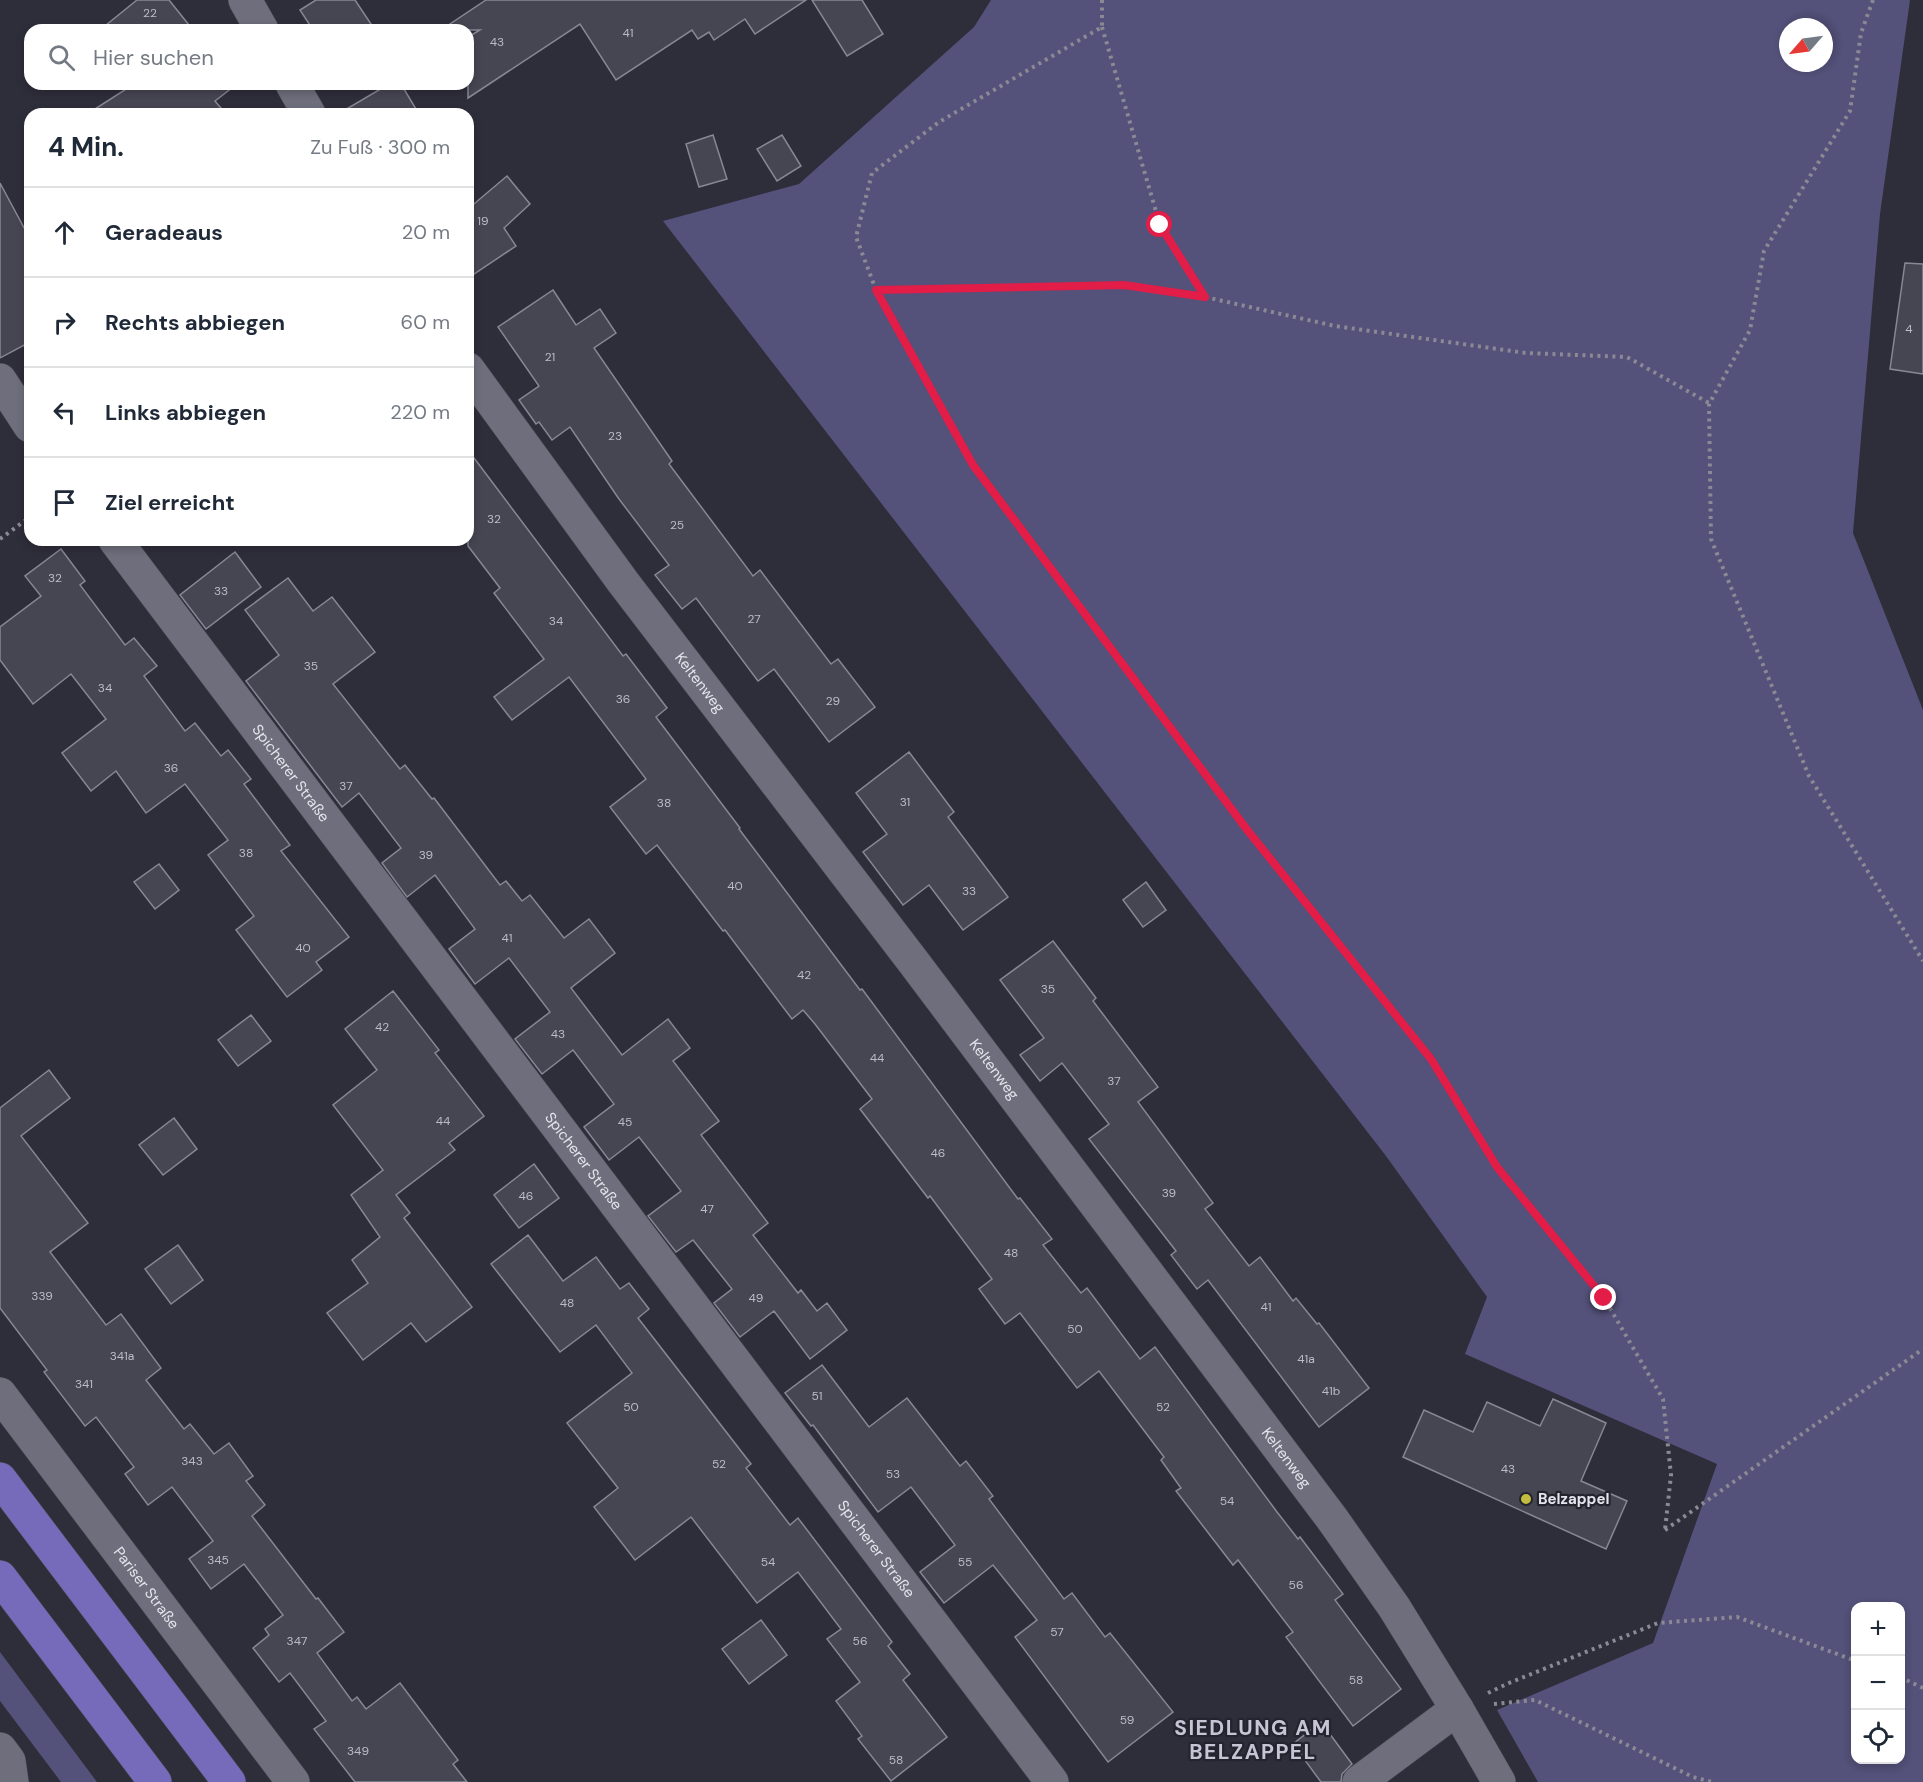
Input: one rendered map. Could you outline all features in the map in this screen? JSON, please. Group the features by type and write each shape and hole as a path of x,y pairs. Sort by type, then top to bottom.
{"main road":[{"path":"0,1479 229,1782"},
{"path":"0,1577 155,1782"}],"street":[{"path":"245,0 259,24"},
{"path":"295,90 306,108"},
{"name":"Keltenweg","path":"474,377 623,582 915,964 1333,1520 1394,1607 1457,1708 1499,1782"},
{"path":"0,380 24,417"},
{"name":"Spicherer Straße","path":"120,546 1052,1782"},
{"name":"Pariser Straße","path":"0,1394 293,1782"},
{"path":"1359,1782 1457,1708"},
{"path":"0,1749 9,1761 12,1782"}],"path":[{"path":"1102,0 1102,27 1160,225 1205,297"},
{"path":"1873,0 1860,33 1851,111 1764,251 1750,330 1709,404 1711,539 1809,776 1923,961"},
{"path":"1102,27 939,122 872,173 856,237 876,290 973,465 1248,831 1431,1059 1497,1167 1604,1298 1663,1399 1671,1475 1665,1530 1923,1349"},
{"path":"876,290 1124,285 1205,297 1335,326 1526,353 1627,357 1709,404"},
{"path":"0,539 24,521"},
{"path":"1457,1708 1509,1683 1658,1623 1737,1617 1851,1659"},
{"path":"1905,1679 1923,1688"},
{"path":"1457,1708 1535,1700 1693,1777 1712,1782"}],"shaded area":[{"path":"991,0 1910,0 1880,214 1853,533 1923,710 1923,1782 1538,1782 1497,1710 1653,1643 1717,1464 1465,1354 1487,1297 1386,1156 663,221 799,184 974,27"},
{"path":"0,1652 97,1782 61,1782 0,1701"}],"building":[{"path":"137,0 169,0 188,24 107,24"},
{"path":"316,0 355,0 371,24 309,24 300,10"},
{"path":"486,0 806,0 755,34 745,19 714,40 709,32 698,39 692,30 616,80 580,24 468,98 468,90 474,90 474,34 480,30 474,30 474,24 450,24"},
{"path":"812,0 862,0 883,34 847,56"},
{"path":"125,90 229,90 215,101 221,108 96,108"},
{"path":"379,90 405,90 415,108 348,108"},
{"path":"713,135 727,179 699,187 686,144"},
{"path":"782,135 801,166 777,181 757,149"},
{"path":"507,176 530,204 504,228 516,246 474,274 474,204"},
{"path":"0,183 24,228 24,345 0,358"},
{"path":"1905,263 1923,264 1923,374 1890,369"},
{"path":"553,290 576,325 600,309 616,333 594,348 672,461 669,464 753,576 760,570 831,664 838,659 875,707 829,742 774,669 758,681 696,598 682,609 655,575 669,565 619,499 570,427 552,440 539,422 536,424 519,400 539,386 498,327"},
{"path":"474,458 623,656 626,654 667,708 656,717 1018,1199 1020,1198 1052,1239 1043,1245 1081,1293 1087,1288 1140,1359 1155,1347 1277,1512 1298,1539 1300,1537 1343,1594 1335,1600 1401,1689 1353,1726 1286,1637 1293,1632 1238,1560 1233,1565 1176,1491 1181,1488 1161,1460 1164,1457 1099,1371 1077,1388 1020,1313 1005,1324 979,1289 992,1279 930,1196 928,1198 860,1109 872,1099 815,1024 803,1010 792,1019 657,845 646,854 610,807 646,779 569,677 512,720 494,697 544,659 494,593 500,588 468,546 474,546"},
{"path":"61,549 85,581 80,585 125,645 134,638 157,666 144,676 185,731 195,723 221,756 228,750 251,779 244,784 290,845 281,851 349,937 316,962 322,970 287,997 236,930 254,916 208,855 228,840 185,784 146,813 116,771 91,791 62,753 106,719 71,674 33,704 0,660 0,627 41,596 25,576"},
{"path":"235,552 261,587 206,629 180,595"},
{"path":"288,578 313,611 332,597 375,652 333,684 400,769 405,765 432,799 434,798 500,885 506,881 522,901 530,895 564,938 589,919 615,953 571,988 622,1055 668,1019 690,1048 673,1061 719,1121 701,1135 768,1223 753,1235 798,1293 801,1290 817,1311 827,1303 847,1330 810,1359 774,1311 740,1337 714,1303 732,1289 693,1240 676,1252 648,1216 681,1191 639,1137 609,1160 584,1127 614,1104 573,1050 542,1074 515,1039 550,1012 509,958 475,984 449,949 475,929 435,875 407,897 382,863 401,848 359,793 342,807 246,681 279,655 245,610"},
{"path":"909,752 954,812 948,817 1008,897 963,930 929,885 903,905 863,852 887,834 856,793"},
{"path":"159,864 179,890 155,909 134,882"},
{"path":"1146,882 1166,910 1143,927 1123,900"},
{"path":"1053,941 1096,998 1093,1001 1158,1087 1138,1102 1213,1203 1205,1209 1249,1266 1260,1257 1293,1301 1296,1298 1317,1324 1319,1323 1369,1388 1319,1427 1208,1280 1197,1289 1171,1255 1176,1251 1089,1139 1109,1124 1062,1063 1040,1081 1020,1055 1044,1038 1000,980"},
{"path":"393,991 439,1050 435,1053 484,1116 449,1143 455,1150 396,1195 410,1213 404,1218 472,1307 426,1342 411,1323 363,1360 327,1313 368,1283 352,1260 380,1237 351,1195 383,1170 333,1105 377,1070 345,1029"},
{"path":"251,1015 271,1041 238,1066 218,1040"},
{"path":"49,1070 70,1098 21,1136 88,1223 50,1252 106,1325 121,1314 161,1368 146,1380 184,1429 190,1424 214,1454 229,1443 253,1476 246,1481 265,1505 252,1516 344,1632 317,1653 352,1701 357,1697 366,1709 400,1683 458,1760 453,1764 467,1782 355,1782 314,1729 326,1721 290,1673 279,1682 253,1648 269,1635 265,1629 283,1615 244,1564 211,1589 189,1559 213,1541 172,1487 148,1505 125,1474 134,1467 96,1417 85,1426 44,1372 47,1370 0,1308 0,1108"},
{"path":"174,1118 197,1149 163,1175 139,1145"},
{"path":"534,1164 559,1198 519,1228 494,1195"},
{"path":"528,1235 563,1281 596,1257 620,1289 629,1283 649,1309 638,1318 751,1464 746,1468 790,1525 798,1518 892,1642 888,1646 910,1674 903,1680 947,1737 891,1781 858,1739 862,1736 836,1701 860,1682 827,1639 841,1629 798,1572 757,1603 691,1517 635,1560 594,1507 618,1488 567,1423 632,1373 596,1325 560,1352 491,1264"},
{"path":"178,1245 203,1280 171,1304 145,1269"},
{"path":"822,1365 869,1427 907,1398 960,1466 966,1461 993,1496 989,1499 1064,1599 1072,1593 1105,1637 1110,1633 1173,1712 1108,1762 1015,1637 1037,1620 993,1565 944,1603 920,1572 955,1545 911,1487 878,1512 813,1425 811,1426 785,1393"},
{"path":"1553,1399 1606,1423 1581,1481 1627,1501 1606,1549 1403,1457 1424,1410 1473,1432 1487,1402 1540,1426"},
{"path":"761,1620 787,1655 749,1684 722,1649"},
{"path":"1321,1722 1352,1764 1342,1774 1341,1782 1321,1782 1293,1744"}],"place":[{"name":"Belzappel","path":"1526,1499"}],"district":[{"name":"SIEDLUNG AM BELZAPPEL","path":"1253,1740"}],"route":[{"path":"1160,225 1205,297 1124,285 876,290 973,465 1248,831 1431,1059 1497,1167 1604,1298"}]}
